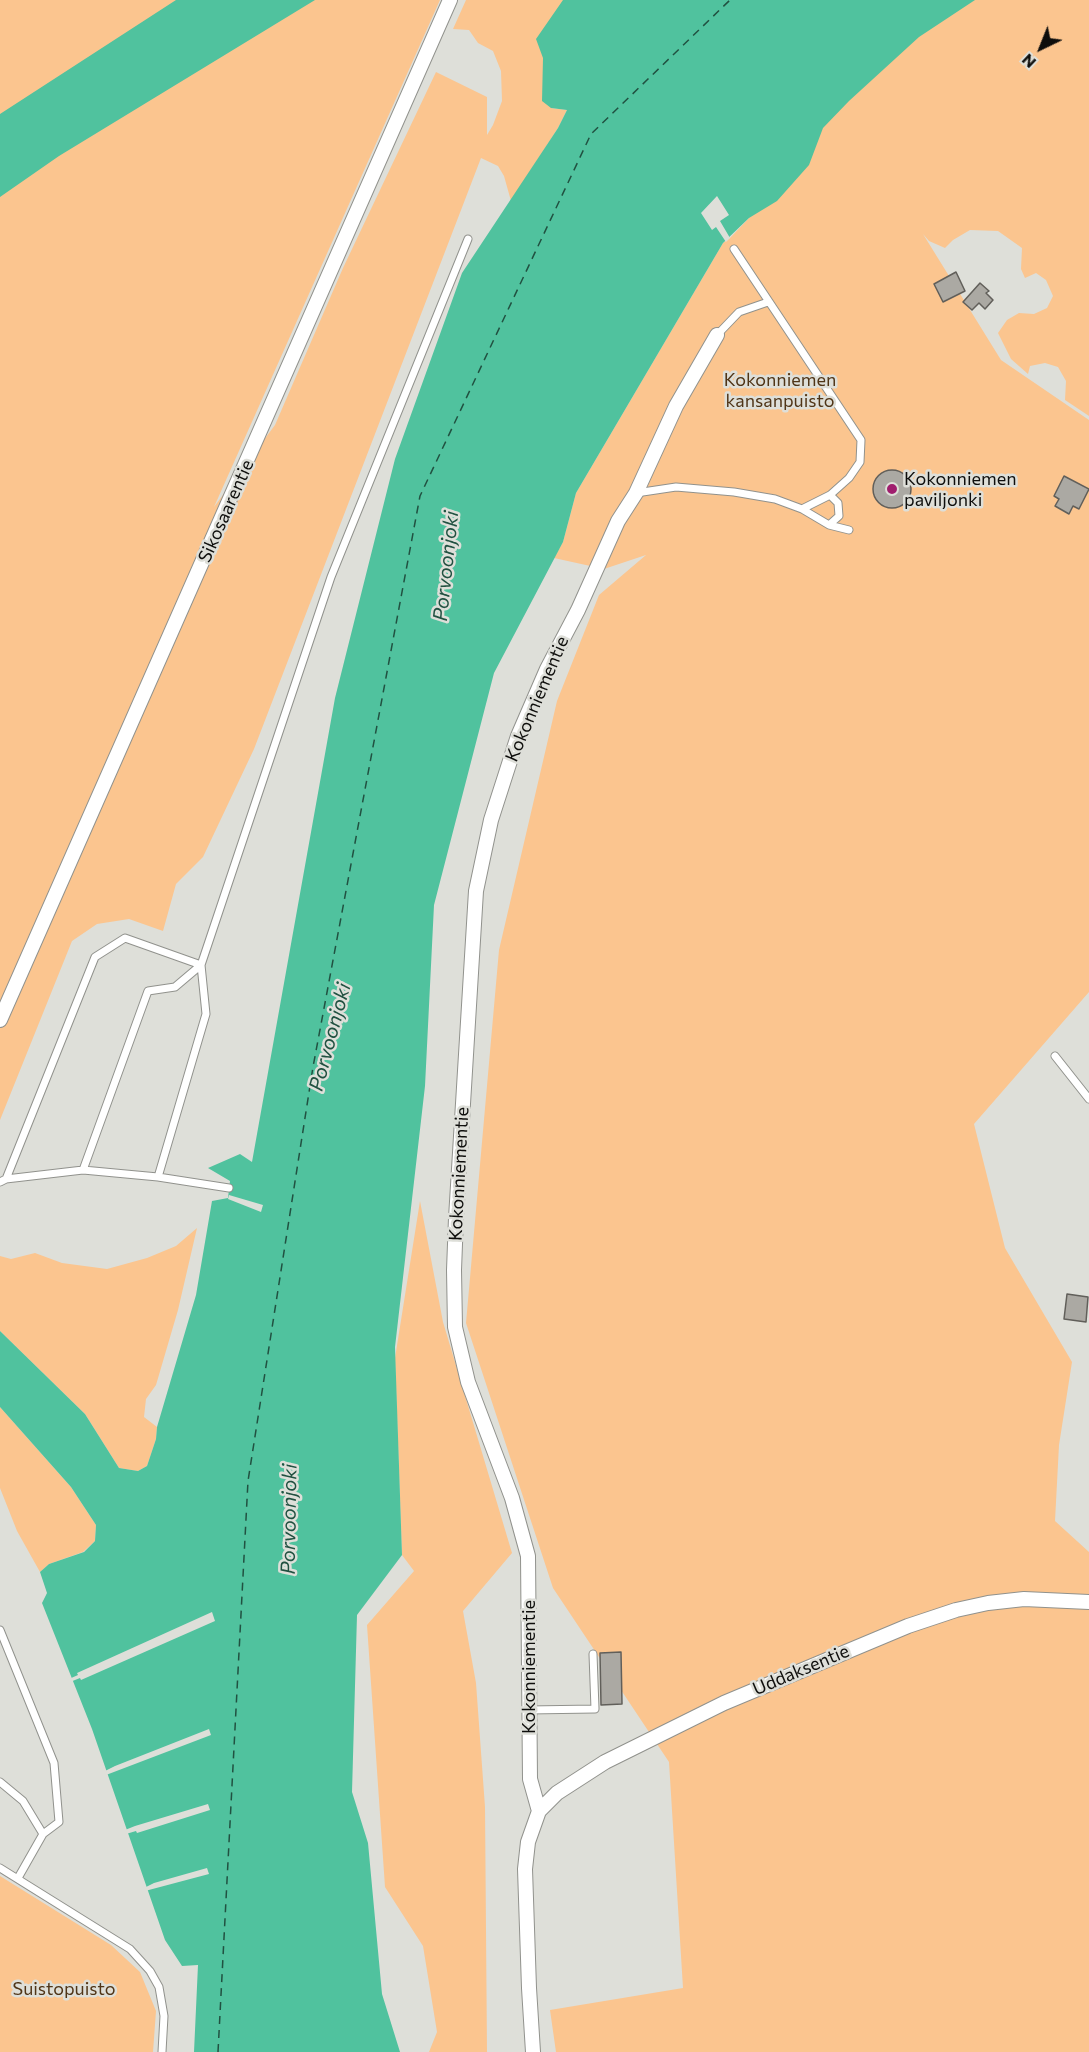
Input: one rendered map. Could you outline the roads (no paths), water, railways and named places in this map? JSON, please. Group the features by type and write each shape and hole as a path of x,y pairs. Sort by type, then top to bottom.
{"street":[{"name":"Sikosaarentie","path":"0,1020 450,0"},
{"name":"Kokonniementie","path":"539,1811 530,1779 528,1556 512,1498 468,1382 455,1327 456,1218 476,891 491,820 518,736 547,669 578,610 618,521 636,493 676,406 717,335"},
{"name":"Uddaksentie","path":"539,1811 557,1793 605,1762 724,1703 908,1626 956,1610 987,1603 1024,1599 1089,1602"},
{"path":"533,2052 525,1869 528,1842 539,1811"}],"lane":[{"path":"158,1177 206,1014 201,965 332,577 468,239"},
{"path":"734,249 861,440 860,462 849,478 830,495 802,509"},
{"path":"717,335 739,312 768,302"},
{"path":"636,493 676,488 703,489 775,499 802,509 829,525 849,530"},
{"path":"829,525 839,516 838,503 830,495"},
{"path":"201,965 125,938 95,957 3,1180 83,1170 158,1177 229,1188"},
{"path":"83,1170 148,991 175,987 201,965"},
{"path":"1055,1056 1089,1099"},
{"path":"0,1630 54,1763 59,1822 43,1834 18,1878"},
{"path":"528,1710 595,1708 593,1654"},
{"path":"0,1782 23,1801 43,1834"},
{"path":"0,1868 130,1949 150,1971 159,1987 164,2016 162,2052"}],"water":[{"path":"176,0 315,0 59,156 0,197 0,114"},
{"name":"Porvoonjoki","path":"563,0 975,0 919,37 849,101 823,128 809,165 777,201 749,218 723,243 576,493 563,542 494,673 434,905 425,1086 395,1347 402,1555 357,1615 352,1792 368,1843 382,1994 400,2052 194,2052 198,1965 182,1966 165,1940 92,1729 42,1603 47,1593 40,1572 49,1564 84,1552 95,1541 96,1525 71,1487 0,1407 0,1331 85,1414 119,1468 138,1471 147,1466 196,1295 212,1201 228,1198 230,1181 208,1168 240,1154 252,1162 335,698 395,459 462,273 558,128 567,110 551,108 542,101 543,58 536,39"}],"place":[{"name":"Kokonniemen paviljonki","path":"892,489"}],"park label":[{"name":"Kokonniemen kansanpuisto","path":"780,390"},
{"name":"Suistopuisto","path":"64,1989"}]}
